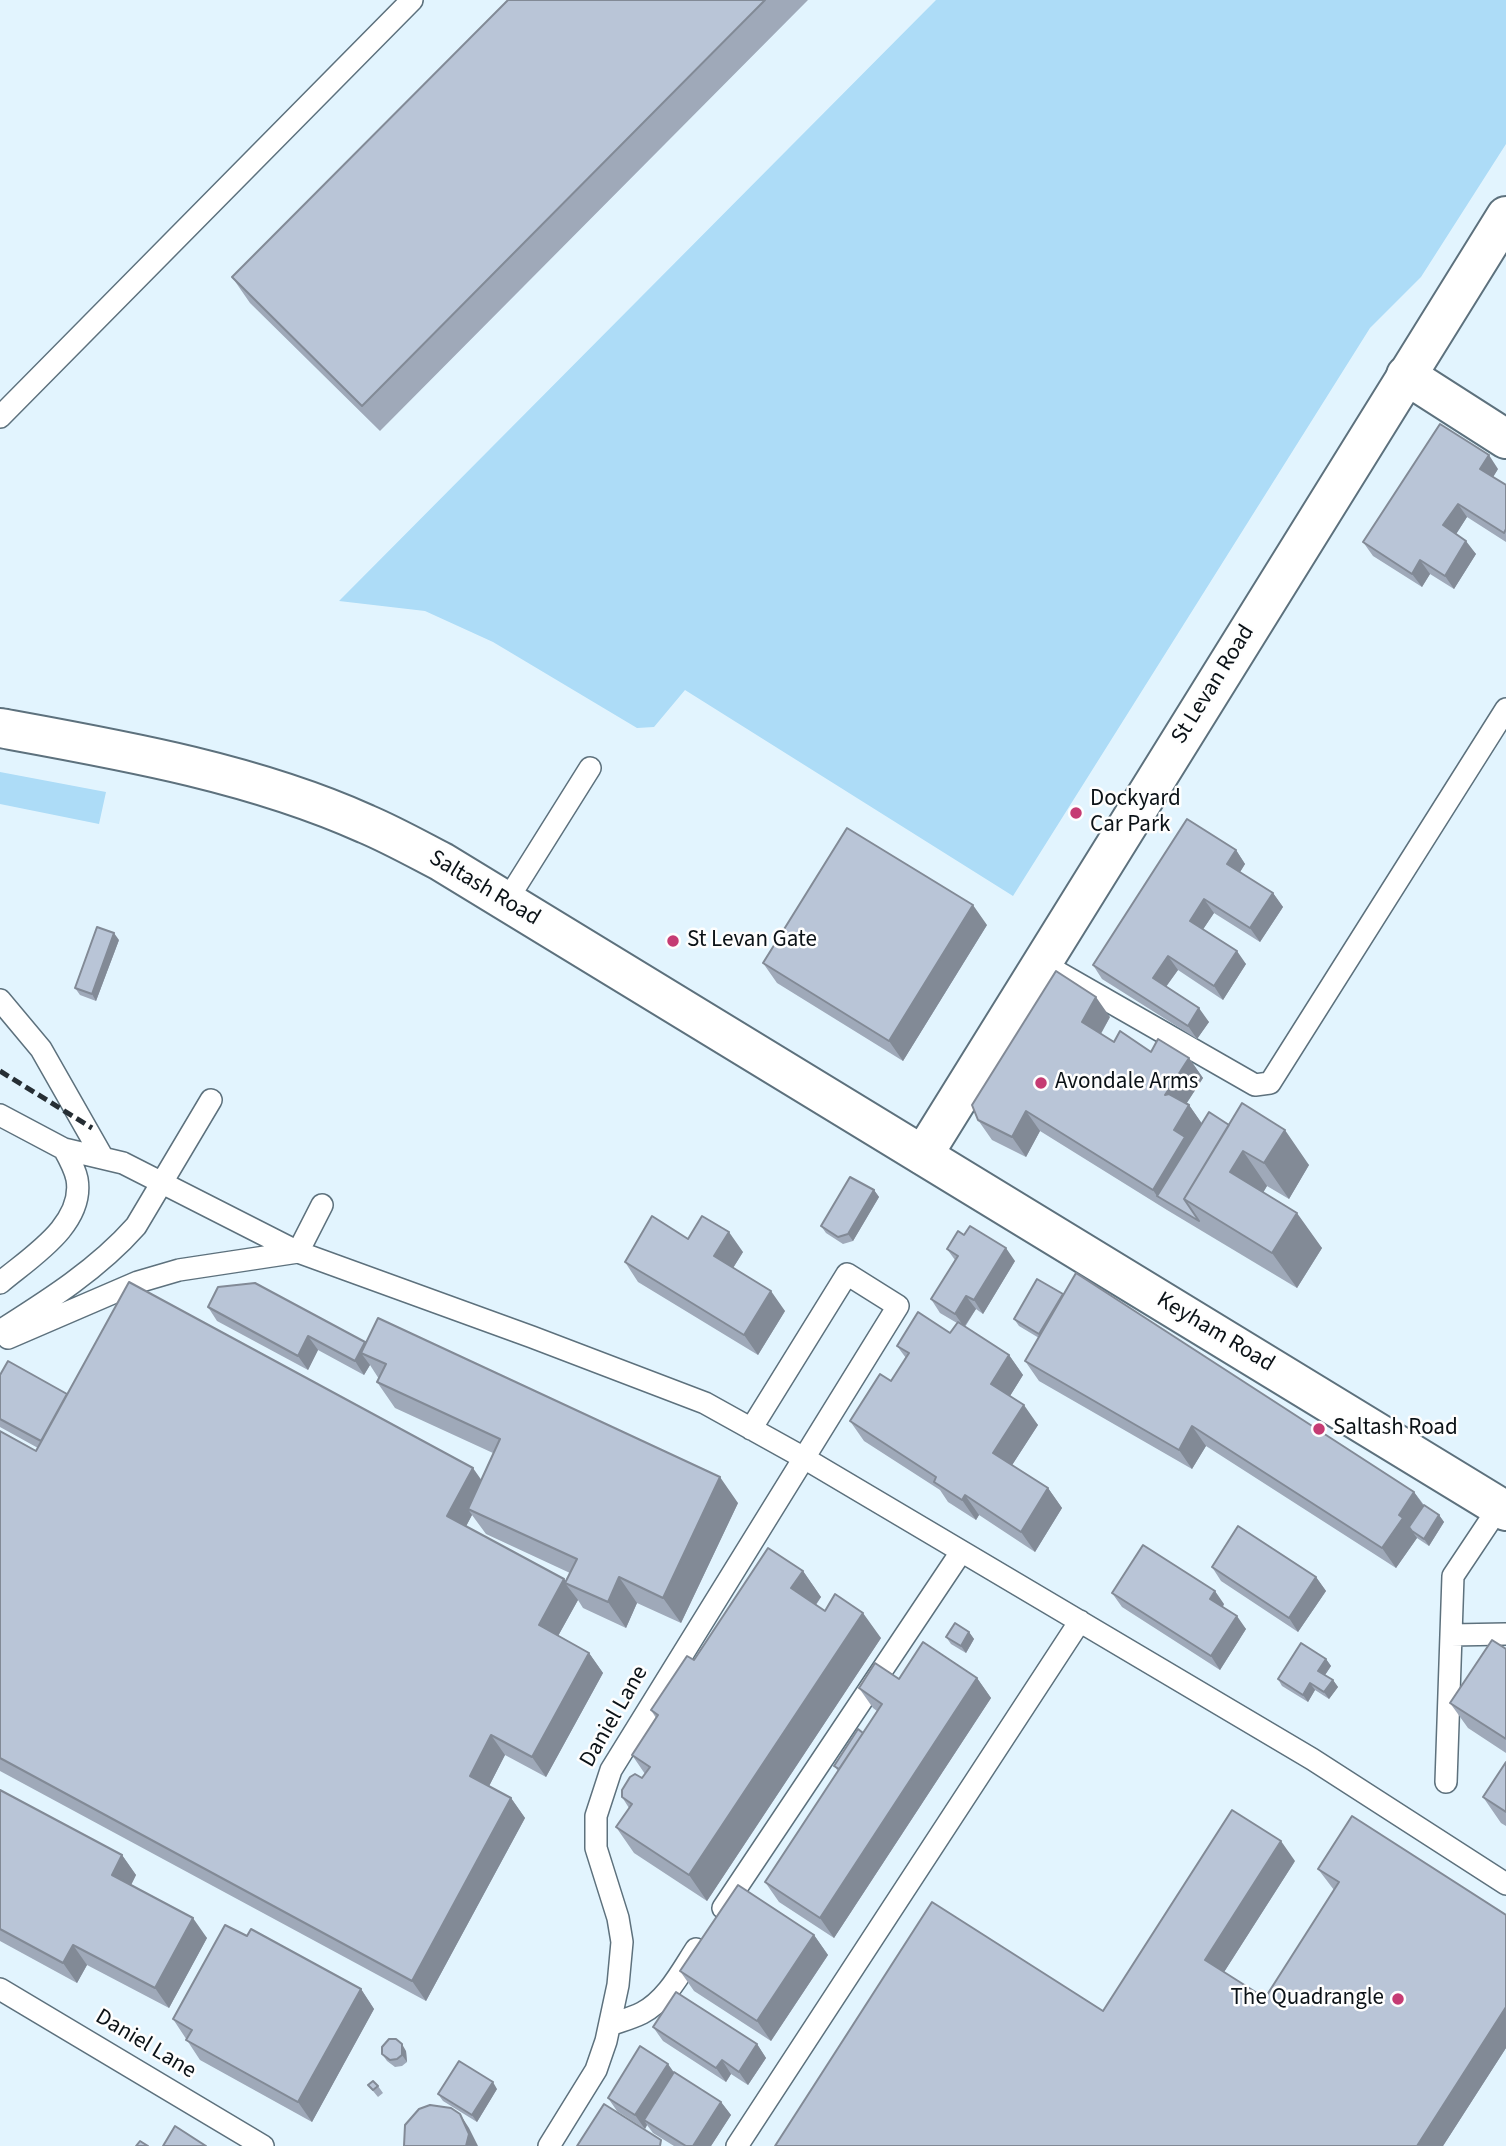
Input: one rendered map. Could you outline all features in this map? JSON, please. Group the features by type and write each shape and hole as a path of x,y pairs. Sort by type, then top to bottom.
{"main road":[{"name":"St Levan Road","path":"923,1155 1506,216"},
{"path":"1406,375 1506,439"},
{"name":"Saltash Road","path":"0,728 232,777 304,800 366,824 442,862 923,1155"},
{"name":"Keyham Road","path":"923,1155 1503,1509"}],"lane":[{"path":"0,416 412,0"},
{"path":"1042,963 1255,1085 1270,1083 1506,709"},
{"path":"506,902 590,768"},
{"path":"0,1000 41,1049 103,1158"},
{"path":"0,1331 48,1300 108,1255 136,1226 211,1100"},
{"path":"0,1115 64,1149 123,1163 298,1252 533,1336 705,1403 804,1458 1312,1759 1506,1884"},
{"path":"0,1283 60,1231 70,1215 75,1203 77,1181 64,1149"},
{"path":"298,1252 322,1205"},
{"path":"0,1342 138,1282 179,1270 298,1252"},
{"name":"Daniel Lane","path":"549,2146 596,2070 610,2025 618,1985 622,1942 618,1918 596,1848 596,1816 603,1789 611,1770 898,1306 847,1274 751,1429"},
{"path":"1446,1782 1453,1576 1503,1509"},
{"path":"610,2025 642,2012 668,1991 961,1552"},
{"path":"737,2146 1080,1621"},
{"path":"1451,1635 1506,1634"},
{"name":"Daniel Lane","path":"0,1989 263,2146"}],"shaded area":[{"path":"936,0 1506,0 1506,144 1421,277 1370,328 1013,896 685,690 654,727 637,728 493,642 425,611 339,601"},
{"path":"0,772 106,792 99,824 0,804"}],"building":[{"path":"508,0 765,0 362,406 232,277"},
{"path":"1440,424 1489,455 1480,469 1506,485 1506,529 1504,533 1458,504 1443,525 1466,541 1445,576 1420,560 1412,574 1363,542"},
{"path":"1187,819 1236,850 1227,864 1273,893 1250,928 1204,899 1190,921 1237,951 1214,986 1168,956 1153,978 1199,1008 1188,1026 1093,965"},
{"path":"847,828 973,905 889,1041 763,963"},
{"path":"97,927 114,933 92,994 75,988"},
{"path":"1056,971 1096,997 1082,1022 1114,1042 1120,1031 1151,1052 1158,1039 1189,1058 1165,1095 1169,1094 1189,1105 1174,1130 1185,1137 1153,1190 1026,1111 1012,1137 978,1120 972,1105"},
{"path":"1242,1103 1285,1130 1264,1163 1243,1151 1230,1172 1297,1213 1272,1253 1184,1199"},
{"path":"1209,1112 1229,1125 1184,1199 1199,1221 1157,1196"},
{"path":"850,1177 874,1190 848,1234 838,1237 821,1226"},
{"path":"652,1216 688,1239 702,1216 729,1232 714,1256 771,1291 744,1335 625,1262"},
{"path":"970,1226 1006,1248 974,1300 966,1296 955,1314 931,1299 958,1256 947,1249 958,1231 964,1235"},
{"path":"1076,1273 1414,1492 1399,1515 1403,1518 1382,1548 1192,1426 1179,1450 1025,1361"},
{"path":"1037,1279 1063,1294 1039,1334 1014,1319"},
{"path":"129,1282 473,1468 447,1516 564,1579 539,1625 589,1653 532,1757 491,1735 470,1776 511,1798 412,1981 0,1758 0,1431 36,1451"},
{"path":"255,1283 365,1342 355,1361 308,1336 298,1356 208,1307 218,1287"},
{"path":"918,1312 950,1333 958,1322 1009,1355 991,1384 1024,1405 993,1453 1048,1488 1021,1532 965,1495 962,1500 934,1482 936,1477 850,1421 880,1374 891,1381 909,1353 897,1346"},
{"path":"378,1318 720,1477 663,1598 619,1577 608,1602 565,1583 577,1559 468,1509 500,1439 377,1382 386,1364 361,1353"},
{"path":"8,1361 67,1394 41,1441 0,1419 0,1375"},
{"path":"1424,1505 1439,1515 1424,1539 1409,1527"},
{"path":"1238,1526 1316,1577 1289,1618 1212,1567"},
{"path":"1143,1545 1215,1591 1210,1599 1237,1616 1211,1656 1112,1593"},
{"path":"768,1548 803,1571 791,1588 825,1611 835,1594 863,1613 689,1875 616,1827 632,1804 622,1797 622,1790 630,1777 635,1774 642,1778 650,1767 632,1755 658,1715 651,1710 687,1656 694,1660"},
{"path":"955,1623 969,1632 961,1646 946,1637"},
{"path":"1492,1640 1506,1649 1506,1739 1450,1703"},
{"path":"923,1642 977,1678 820,1918 765,1882 882,1704 859,1688 875,1663 899,1679"},
{"path":"1301,1643 1326,1659 1318,1671 1333,1680 1324,1692 1310,1683 1303,1695 1278,1679"},
{"path":"858,1729 863,1733 839,1769 834,1766"},
{"path":"1506,1762 1506,1812 1483,1797"},
{"path":"0,1790 122,1855 112,1875 193,1918 155,1988 73,1945 63,1963 0,1929"},
{"name":"The Quadrangle","path":"1232,1810 1281,1841 1205,1960 1265,1998 1339,1882 1318,1869 1352,1816 1506,1915 1506,2007 1417,2146 775,2146 932,1902 1103,2011"},
{"path":"738,1885 814,1935 757,2021 680,1971"},
{"path":"225,1925 247,1936 251,1929 361,1989 298,2102 186,2040 192,2030 173,2019"},
{"path":"676,1992 757,2044 739,2072 722,2060 716,2068 653,2027"},
{"path":"389,2039 396,2039 402,2044 402,2055 397,2059 390,2060 382,2054 382,2047"},
{"path":"640,2046 668,2064 635,2115 608,2098"},
{"path":"459,2061 493,2082 472,2115 438,2094"},
{"path":"674,2072 721,2102 693,2146 686,2146 644,2120"},
{"path":"373,2081 378,2086 373,2090 368,2085"},
{"path":"604,2104 661,2140 660,2146 577,2146"},
{"path":"430,2105 451,2108 460,2114 469,2134 466,2146 404,2146 405,2125 419,2109"},
{"path":"175,2126 206,2146 163,2146"}],"railway":[{"path":"0,1071 92,1128"}],"place":[{"name":"Dockyard Car Park","path":"1076,813"},
{"name":"St Levan Gate","path":"673,941"},
{"name":"Avondale Arms","path":"1041,1083"},
{"name":"Saltash Road","path":"1319,1429"},
{"name":"The Quadrangle","path":"1398,1999"}]}
